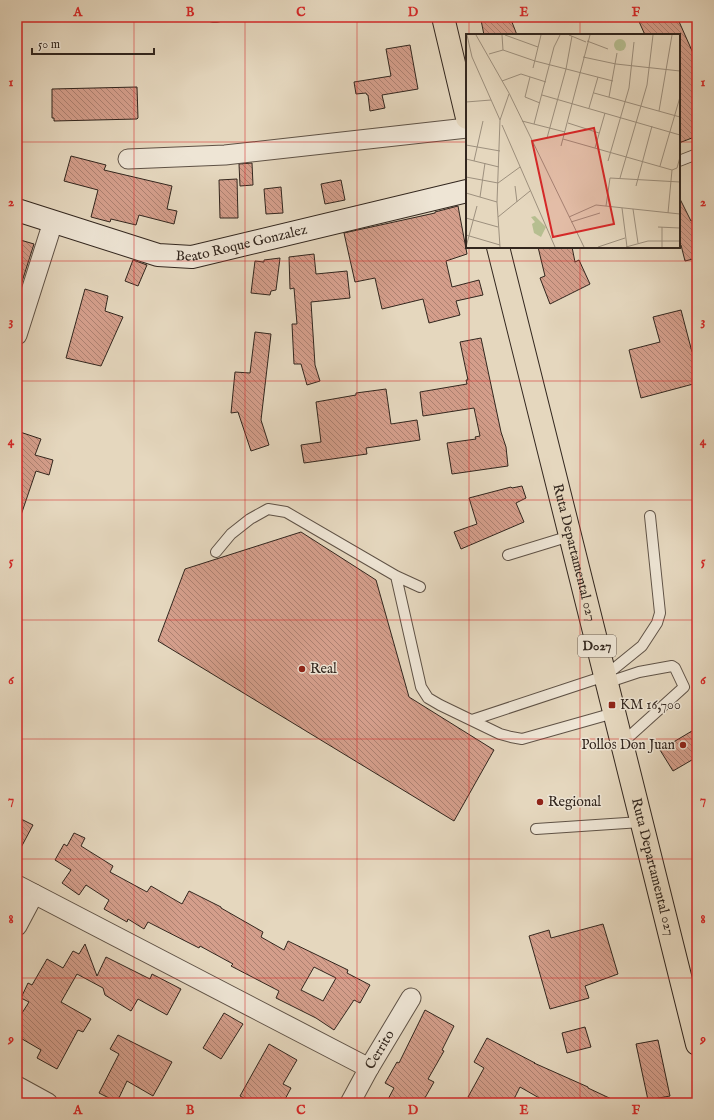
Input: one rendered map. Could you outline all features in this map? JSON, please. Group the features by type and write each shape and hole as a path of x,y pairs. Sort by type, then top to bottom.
{"main road":[{"path":"443,17 466,114"},
{"name":"Ruta Departamental 027","path":"498,248 697,1044"}],"street":[{"path":"128,159 225,155 466,128"},
{"name":"Beato Roque Gonzalez","path":"17,210 158,255 192,257 466,191"},
{"path":"17,335 53,222"},
{"path":"17,885 369,1068"},
{"path":"17,926 34,894"},
{"name":"Cerrito","path":"350,1103 411,998"},
{"path":"17,1086 48,1103"}],"lane":[{"path":"680,161 697,154"},
{"path":"216,552 231,534 250,519 268,509 286,512 396,576 420,587"},
{"path":"606,679 642,646 657,623 660,613 650,516"},
{"path":"508,555 570,536"},
{"path":"396,576 421,687 428,698 500,734 522,739 614,713"},
{"path":"472,720 606,679 672,666 675,668 684,687 622,743"},
{"path":"536,829 641,822"}],"building":[{"path":"489,17 510,17 517,34 484,34 481,20"},
{"path":"637,17 677,17 697,62 697,136 680,143 680,34 645,34"},
{"path":"410,45 418,89 382,95 385,108 370,111 368,95 366,93 356,94 354,82 391,76 386,49"},
{"path":"137,87 137,119 54,121 54,118 52,118 52,89"},
{"path":"71,156 106,165 104,170 172,186 167,209 177,211 174,224 139,215 136,225 111,219 110,222 91,217 98,190 64,181"},
{"path":"252,163 253,185 240,186 239,164"},
{"path":"237,179 238,218 220,218 219,180"},
{"path":"341,180 345,200 325,204 321,184"},
{"path":"281,187 283,213 266,214 264,189"},
{"path":"680,199 691,221 697,218 697,258 685,261 681,245"},
{"path":"458,206 467,254 446,261 452,287 479,280 483,295 456,301 460,315 429,323 423,299 382,309 375,278 355,282 344,233 435,213"},
{"path":"17,239 34,244 20,288 17,288"},
{"path":"538,248 572,248 575,262 579,260 590,284 550,304 540,278 545,276"},
{"path":"314,254 316,274 347,271 350,298 311,302 315,365 320,381 307,385 301,364 294,364 292,324 297,324 294,288 290,289 289,257"},
{"path":"280,258 276,290 271,291 270,295 251,293 255,261 264,262 264,260"},
{"path":"133,260 147,265 138,286 125,281"},
{"path":"85,289 108,296 105,311 123,317 101,366 66,358"},
{"path":"681,310 692,352 697,351 697,383 641,398 629,350 660,342 653,317"},
{"path":"255,332 271,334 261,420 269,445 251,451 238,412 231,413 235,372 250,373"},
{"path":"481,338 501,432 506,447 508,466 452,474 447,443 476,439 475,437 480,436 474,408 423,416 420,392 467,384 466,380 468,380 460,342"},
{"path":"386,389 391,424 417,420 420,440 366,448 367,454 304,463 301,445 321,442 316,402 356,395 356,393"},
{"path":"17,431 41,439 35,455 53,460 49,475 36,471 19,521 17,520"},
{"path":"522,486 526,498 516,503 524,522 461,549 454,532 477,524 469,498 511,487"},
{"name":"Real","path":"301,532 376,580 409,697 494,750 454,821 158,641 185,569"},
{"name":"Pollos Don Juan","path":"697,728 697,757 673,771 660,750"},
{"path":"17,817 33,825 17,855"},
{"path":"74,833 85,838 81,846 113,866 110,872 147,892 151,886 182,904 189,891 221,907 263,932 261,937 284,950 288,941 348,970 347,973 370,985 360,1003 354,1000 334,1030 316,1018 276,998 279,991 231,966 233,964 200,946 199,948 148,922 144,929 128,919 127,922 104,909 109,900 86,885 79,895 62,883 71,870 55,860 64,844 67,846","holes":["314,967 336,978 323,1001 301,990"]},
{"path":"603,924 618,974 585,986 589,998 550,1009 529,936 549,930 551,938"},
{"path":"85,944 97,976 106,957 150,979 152,974 181,989 167,1015 138,999 131,1011 105,995 103,988 77,974 61,1002 91,1019 83,1032 78,1030 57,1069 37,1058 41,1050 17,1036 17,1021 29,1002 21,998 28,983 32,985 47,959 63,968 73,951 79,954"},
{"path":"425,1010 454,1026 442,1050 444,1051 428,1079 434,1082 422,1103 386,1103 394,1088 385,1083 397,1062 399,1063"},
{"path":"224,1013 243,1024 221,1059 203,1048"},
{"path":"585,1027 591,1047 567,1053 562,1033"},
{"path":"118,1035 172,1062 153,1096 127,1081 117,1102 99,1093 119,1054 110,1049"},
{"path":"487,1038 534,1063 620,1103 548,1103 520,1087 512,1103 480,1103 468,1097 484,1068 474,1062"},
{"path":"658,1040 670,1096 648,1100 636,1044"},
{"path":"269,1044 297,1060 283,1084 291,1088 283,1103 252,1103 240,1096"}],"place":[{"name":"Real","path":"302,669"},
{"name":"KM 16,700","path":"612,705"},
{"name":"Pollos Don Juan","path":"683,745"},
{"name":"Regional","path":"540,802"}]}
